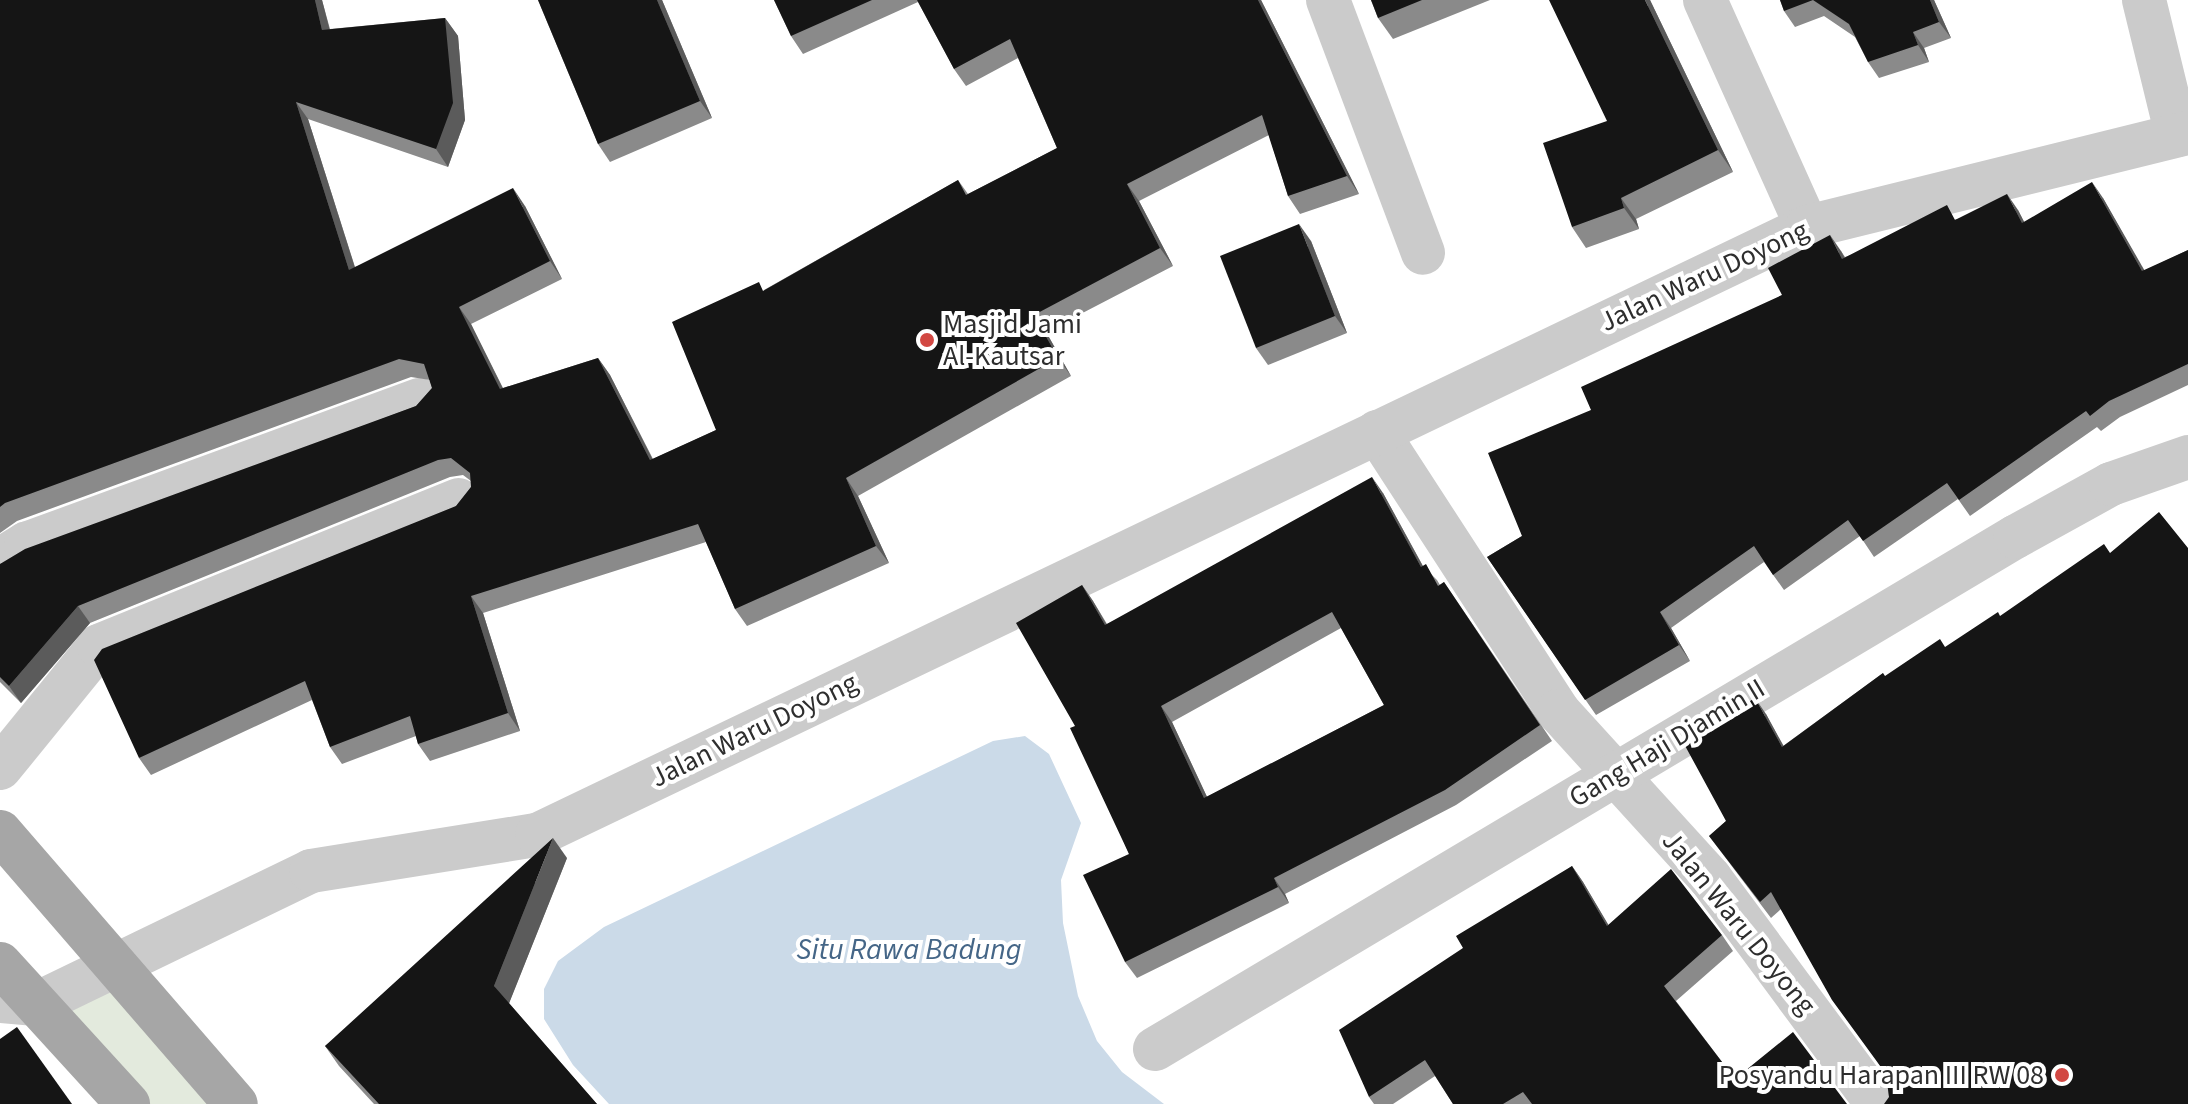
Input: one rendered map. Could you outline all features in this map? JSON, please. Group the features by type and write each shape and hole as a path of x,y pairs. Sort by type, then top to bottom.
{"main road":[{"path":"0,832 113,966 236,1104"},
{"path":"0,964 18,1002 128,1104"}],"street":[{"path":"1328,0 1423,253"},
{"path":"1705,0 1807,227"},
{"path":"2144,0 2182,134"},
{"name":"Jalan Waru Doyong","path":"18,1002 113,966 311,871 537,835 1807,227 2182,134"},
{"path":"0,560 26,544 420,400"},
{"name":"Jalan Waru Doyong","path":"1377,432 1550,699 1613,775 1710,878 1877,1104"},
{"name":"Gang Haji Djamin II","path":"1155,1049 2015,537 2111,484 2188,457"},
{"path":"0,768 99,646 365,534 459,500"}],"shaded area":[{"path":"113,966 236,1104 128,1104 36,1004"}],"water":[{"name":"Situ Rawa Badung","path":"1025,736 1049,754 1081,823 1061,880 1063,923 1078,996 1097,1041 1122,1072 1164,1104 609,1104 573,1065 544,1019 544,989 558,961 604,927 993,741"}],"building":[{"path":"0,0 315,0 322,30 445,18 453,103 436,149 296,102 349,270 513,188 550,261 459,307 500,389 598,358 650,460 716,430 672,322 759,282 763,291 958,180 966,195 1057,148 1010,39 954,69 917,0 1258,0 1347,176 1288,196 1262,115 1127,184 1160,248 1034,315 1058,358 846,478 876,546 735,609 698,524 471,596 508,713 418,744 410,716 330,747 305,681 139,758 94,660 102,649 456,506 471,487 470,473 451,458 438,460 78,606 9,686 0,677 0,564 25,549 416,406 432,388 424,364 399,359 0,507"},
{"path":"538,0 657,0 700,101 598,144"},
{"path":"774,0 872,0 791,36"},
{"path":"1371,0 1422,0 1378,18"},
{"path":"1549,0 1645,0 1718,150 1621,198 1624,208 1572,227 1543,143 1607,121"},
{"path":"1780,0 1813,0 1784,11"},
{"path":"1813,0 1930,0 1939,22 1913,32 1918,45 1868,62 1849,24"},
{"path":"2092,182 2142,271 2188,250 2188,364 2109,401 2090,416 2086,411 1959,500 1947,483 1863,541 1848,520 1773,575 1754,546 1660,612 1679,645 1585,700 1487,557 1522,536 1488,453 1591,410 1581,387 1782,295 1768,268 1830,235 1842,259 1947,205 1955,220 2007,194 2022,223"},
{"path":"1299,224 1335,316 1256,348 1220,256"},
{"path":"1372,477 1421,567 1426,564 1438,586 1444,582 1540,725 1445,790 1274,878 1278,887 1125,962 1083,875 1129,854 1070,728 1075,726 1016,623 1082,585 1105,625","holes":["1332,612 1384,705 1204,798 1161,706"]},
{"path":"2159,512 2188,548 2188,1104 1884,1104 1889,1097 1886,1074 1832,1000 1771,892 1760,902 1709,836 1726,821 1683,742 1755,698 1782,747 1883,673 1885,676 1940,639 1945,647 1998,612 2000,616 2104,544 2110,553"},
{"path":"553,838 494,986 597,1104 379,1104 325,1046"},
{"path":"1572,866 1607,926 1671,869 1722,935 1664,986 1735,1079 1793,1032 1847,1104 1532,1104 1523,1092 1503,1104 1453,1104 1425,1060 1369,1097 1339,1030 1463,948 1456,936"},
{"path":"17,1027 72,1104 0,1104 0,1039"}],"place":[{"name":"Masjid Jami Al-Kautsar","path":"927,340"},
{"name":"Posyandu Harapan III RW 08","path":"2062,1075"}]}
